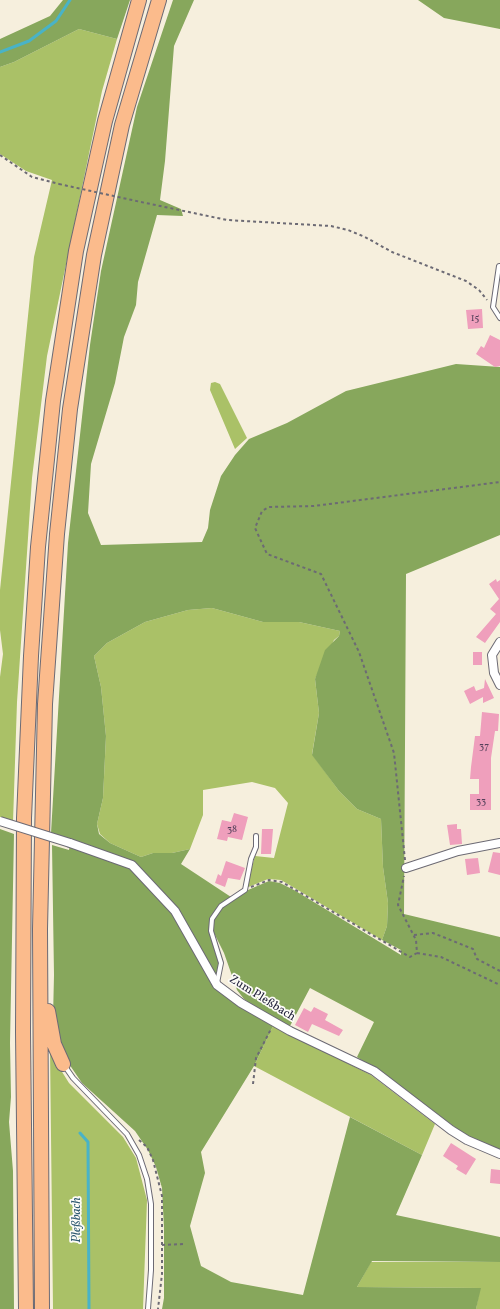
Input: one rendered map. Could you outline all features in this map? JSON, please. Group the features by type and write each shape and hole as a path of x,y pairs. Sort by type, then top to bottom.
{"highway":[{"path":"26,1309 22,1032 24,818 31,656 38,547 53,401 76,251 105,122 140,0"},
{"path":"42,1309 40,929 48,654 57,534 70,409 83,314 108,185 126,110 159,0"},
{"path":"40,929 50,1026 54,1044 63,1064"}],"street":[{"path":"500,642 492,655 494,673 500,685"},
{"name":"Zum Pleßbach","path":"0,821 70,843 132,865 175,911 217,985 274,1022 374,1071 451,1130 467,1140 500,1154"},
{"path":"406,868 458,851 500,843"}],"lane":[{"path":"500,266 493,307 500,318"},
{"path":"217,985 222,963 211,931 212,919 221,906 245,890 251,858 256,847 256,836"},
{"path":"63,1064 73,1078 127,1134 139,1155 147,1179 151,1204 151,1270 148,1309"}],"path":[{"path":"0,156 32,177 142,202 227,220 331,226 348,230 398,254 466,281 479,290 493,307"},
{"path":"417,953 416,940 398,905 406,868 394,753 359,652 322,574 267,554 255,528 262,511 268,507 314,506 500,482"},
{"path":"245,890 268,880 282,882 410,957 417,953 441,957 500,985"},
{"path":"413,935 433,933 473,949 477,959 500,971"},
{"path":"253,1084 256,1058 274,1022"},
{"path":"162,1245 185,1244"}],"green space":[{"path":"63,0 130,0 117,39 79,29 14,62 0,67 0,39 50,16"},
{"path":"173,0 194,0 174,46 165,161 160,200 181,209 183,216 157,215 138,282 136,305 124,337 115,383 91,464 88,513 101,545 202,542 208,528 210,510 221,476 235,455 249,439 287,423 346,391 456,364 500,367 500,535 406,574 404,914 500,937 500,1150 468,1137 392,1080 357,1057 374,1022 310,988 290,1026 260,1011 244,999 237,990 224,953 213,931 213,919 222,907 248,890 269,881 280,883 294,890 401,955 401,950 382,940 387,926 388,903 383,867 381,819 357,809 339,791 312,755 319,713 315,679 325,650 339,636 340,631 299,622 263,622 212,608 188,610 145,622 107,643 94,656 101,687 106,736 103,798 97,824 99,834 110,843 141,857 153,853 172,853 190,849 181,864 231,897 220,905 210,917 209,931 220,963 217,979 176,910 134,864 51,833 68,543 90,345 101,271 137,107"},
{"path":"418,0 500,0 500,29 444,18"},
{"path":"79,29 117,39 102,91 47,356 32,478 17,702 13,822 0,819 0,677 3,654 0,630 0,590 34,257 52,180 26,171 0,154 0,67 14,62"},
{"path":"215,382 220,384 247,438 235,449 210,390 211,383"},
{"path":"212,608 263,622 299,622 340,631 339,636 334,640 315,679 319,713 312,754 339,791 357,809 381,819 383,867 388,903 387,926 382,940 281,880 268,879 246,888 255,856 274,858 288,803 275,788 252,782 203,790 203,815 190,849 172,853 153,853 141,857 110,843 100,834 97,824 103,798 106,736 101,687 94,656 107,643 145,622 188,610"},
{"path":"0,829 14,834 10,1043 11,1097 9,1122 13,1171 14,1309 0,1309"},
{"path":"70,843 131,867 173,912 216,987 273,1026 254,1066 201,1152 205,1173 190,1226 201,1266 231,1282 303,1295 350,1117 422,1155 396,1215 500,1237 500,1262 372,1261 357,1287 481,1288 476,1309 162,1309 164,1298 164,1228 162,1188 156,1167 148,1150 135,1131 82,1083 67,1061 53,1018 54,975 52,845 69,850"},
{"path":"273,1026 371,1075 435,1124 422,1155 254,1066"},
{"path":"50,1048 69,1083 123,1137 136,1158 147,1200 143,1309 53,1309"},
{"path":"371,1262 500,1262 500,1309 476,1309 480,1288 357,1287"}],"building":[{"path":"482,309 483,328 468,329 466,310"},
{"path":"490,335 500,340 500,366 495,367 476,354 481,346 484,348"},
{"path":"496,579 497,582 500,580 500,622 485,643 476,637 496,614 490,609 499,599 489,584"},
{"path":"473,652 482,652 482,665 473,665"},
{"path":"485,679 494,698 483,703 483,697 470,704 464,691 474,686 476,691 484,688"},
{"path":"482,712 499,714 498,731 495,731 491,758 491,810 470,810 470,794 479,794 479,779 470,779 475,736 480,736"},
{"path":"234,813 248,817 242,840 228,837 227,841 217,839 222,820 231,822"},
{"path":"457,824 457,829 461,829 462,844 450,845 447,825"},
{"path":"262,829 273,829 271,854 261,854"},
{"path":"493,852 500,853 500,875 488,872"},
{"path":"478,858 480,873 467,875 465,859"},
{"path":"226,861 245,868 240,880 228,878 225,887 215,883 218,874 221,876"},
{"path":"314,1007 328,1014 325,1020 343,1030 339,1036 312,1024 308,1032 295,1025 304,1008 311,1012"},
{"path":"451,1143 476,1159 466,1175 456,1169 458,1166 443,1156"},
{"path":"491,1169 500,1170 500,1184 490,1183"}],"waterway":[{"name":"Pleßbach","path":"0,52 29,41 56,21 70,0"},
{"name":"Pleßbach","path":"80,1133 88,1142 89,1309"}]}
